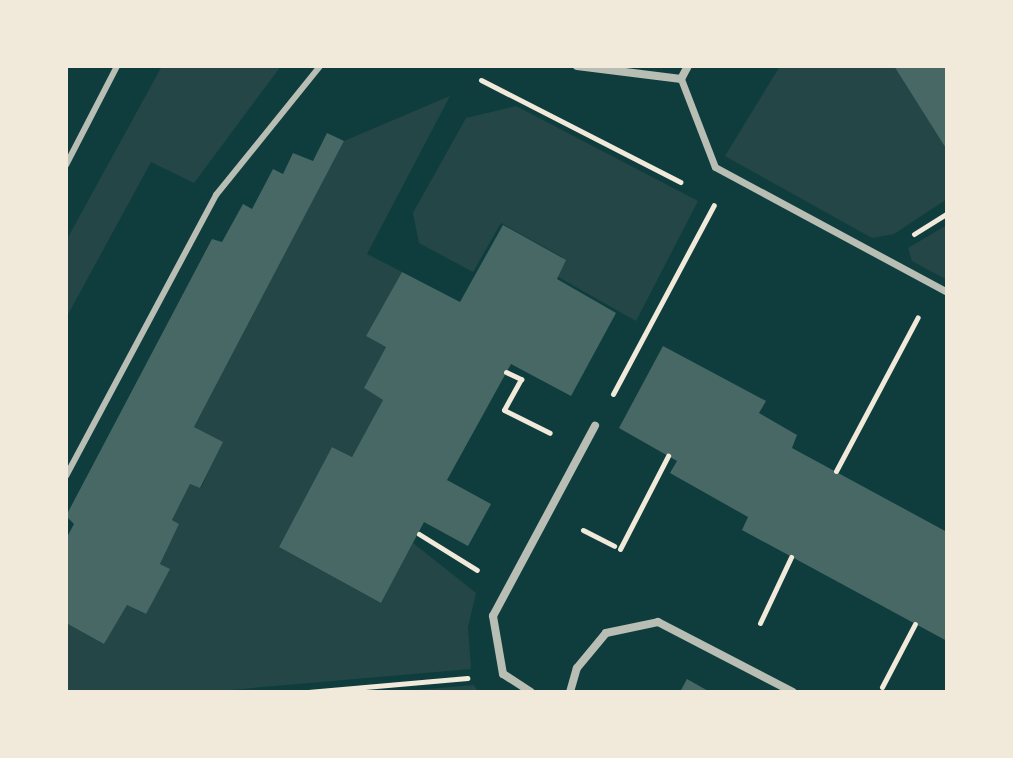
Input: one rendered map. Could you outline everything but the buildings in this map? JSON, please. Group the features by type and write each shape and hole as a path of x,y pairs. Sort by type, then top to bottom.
{"street":[{"path":"577,66 681,79"},
{"path":"688,66 681,79 715,167 947,292"},
{"path":"531,692 503,674 493,616 595,426"},
{"path":"570,692 577,668 606,633 658,622 793,692"}],"lane":[{"path":"66,165 117,66"},
{"path":"66,476 216,195 320,66"}],"path":[{"path":"481,80 689,187"},
{"path":"595,426 716,201 703,194"},
{"path":"836,471 934,286"},
{"path":"506,372 521,379 504,410 584,449"},
{"path":"578,527 617,548 668,456"},
{"path":"419,534 460,559"},
{"path":"760,623 791,557"},
{"path":"882,687 915,624"},
{"path":"308,692 503,674"}],"shaded area":[{"path":"162,66 281,66 194,183 151,162 66,318 66,241"},
{"path":"780,66 894,66 947,150 947,199 894,234 872,238 725,156"},
{"path":"450,96 367,254 402,272 366,336 386,347 364,388 383,400 352,457 332,447 279,547 381,603 413,543 476,593 468,627 471,669 206,692 66,692 66,623 104,644 127,605 145,614 169,569 160,564 179,524 172,520 190,484 201,488 222,443 194,427 344,141"},
{"path":"516,106 698,201 636,321 553,274 562,257 501,223 473,272 419,243 413,213 466,118"},
{"path":"947,225 947,280 912,261 908,248"},
{"path":"474,685 478,692 394,692"}]}
